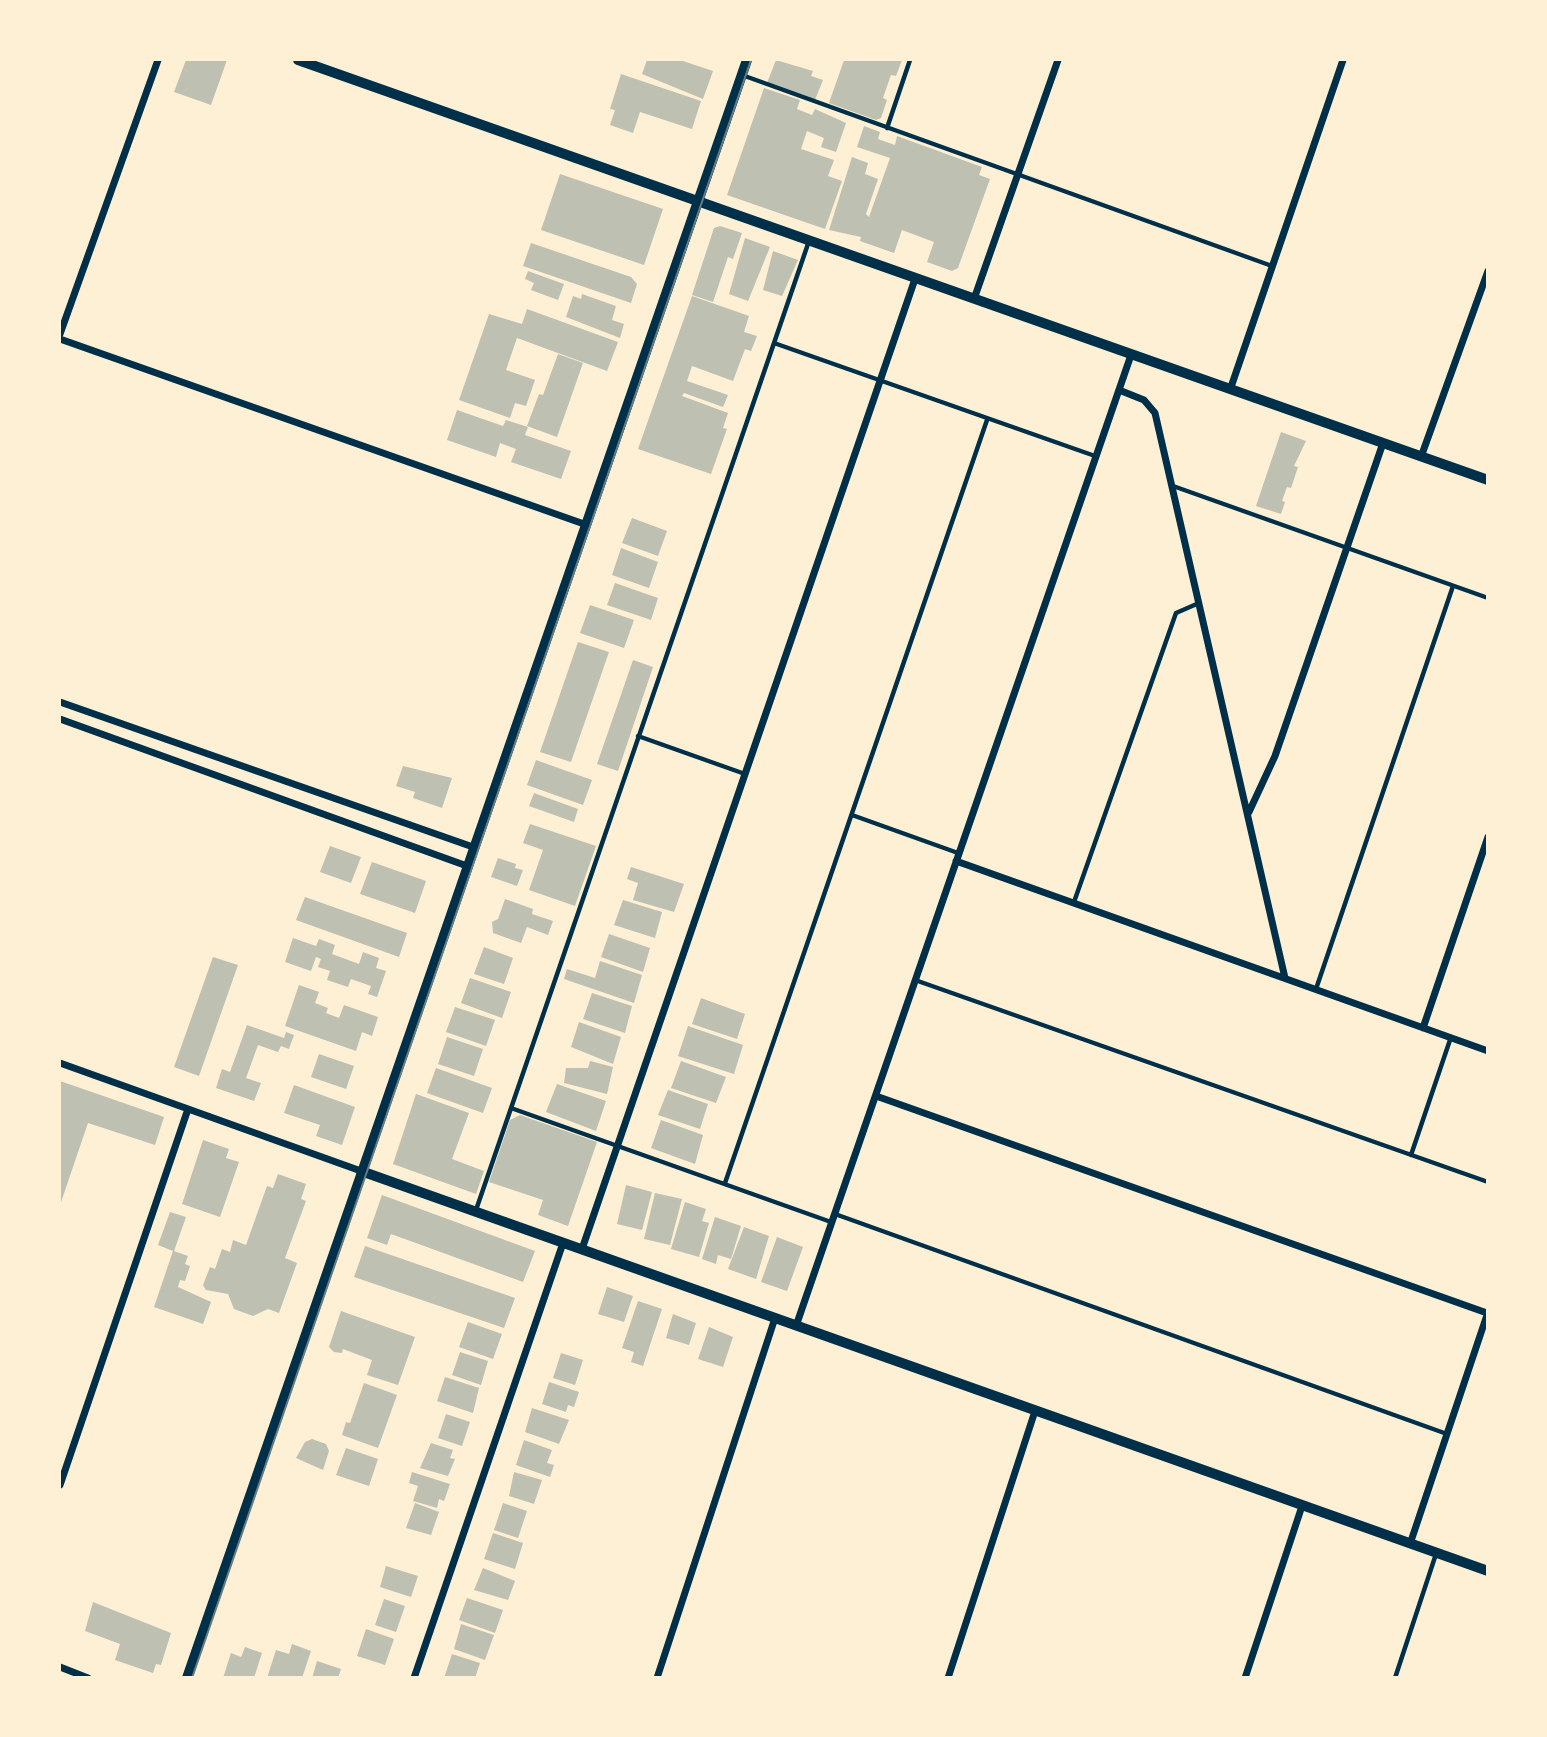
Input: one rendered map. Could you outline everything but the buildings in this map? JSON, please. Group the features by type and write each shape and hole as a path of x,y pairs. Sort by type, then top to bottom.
{"main road":[{"path":"187,1678 696,200 747,60"}],"street":[{"path":"158,60 60,336 584,524"},
{"path":"298,60 1488,480"},
{"path":"974,299 1058,60"},
{"path":"1230,390 1343,60"},
{"path":"1421,457 1488,271"},
{"path":"582,1249 915,279"},
{"path":"796,1326 1131,355"},
{"path":"1119,390 1144,400 1153,408 1249,813 1285,978"},
{"path":"1249,813 1275,756 1383,443"},
{"path":"60,702 473,847"},
{"path":"60,719 467,866"},
{"path":"122,741 127,726"},
{"path":"274,795 279,780"},
{"path":"1423,1028 1488,837"},
{"path":"957,857 1074,902 1488,1051"},
{"path":"60,1063 1488,1571"},
{"path":"876,1096 1487,1312 1410,1544"},
{"path":"60,1485 188,1109"},
{"path":"414,1678 563,1243"},
{"path":"657,1678 775,1318"},
{"path":"948,1678 1035,1411"},
{"path":"1245,1678 1302,1506"},
{"path":"60,1667 88,1678"}],"lane":[{"path":"887,128 911,60"},
{"path":"741,75 1017,177 1272,266"},
{"path":"475,1211 809,241"},
{"path":"774,343 1095,456"},
{"path":"725,1183 987,420"},
{"path":"1173,486 1488,598"},
{"path":"1316,990 1454,586"},
{"path":"1074,902 1176,613 1199,603"},
{"path":"638,736 745,774"},
{"path":"852,816 957,857"},
{"path":"915,980 1488,1182"},
{"path":"1411,1155 1451,1037"},
{"path":"511,1108 618,1147 834,1218 1447,1434"},
{"path":"1395,1678 1436,1553"}],"tram line":[{"path":"192,1678 751,60"}]}
